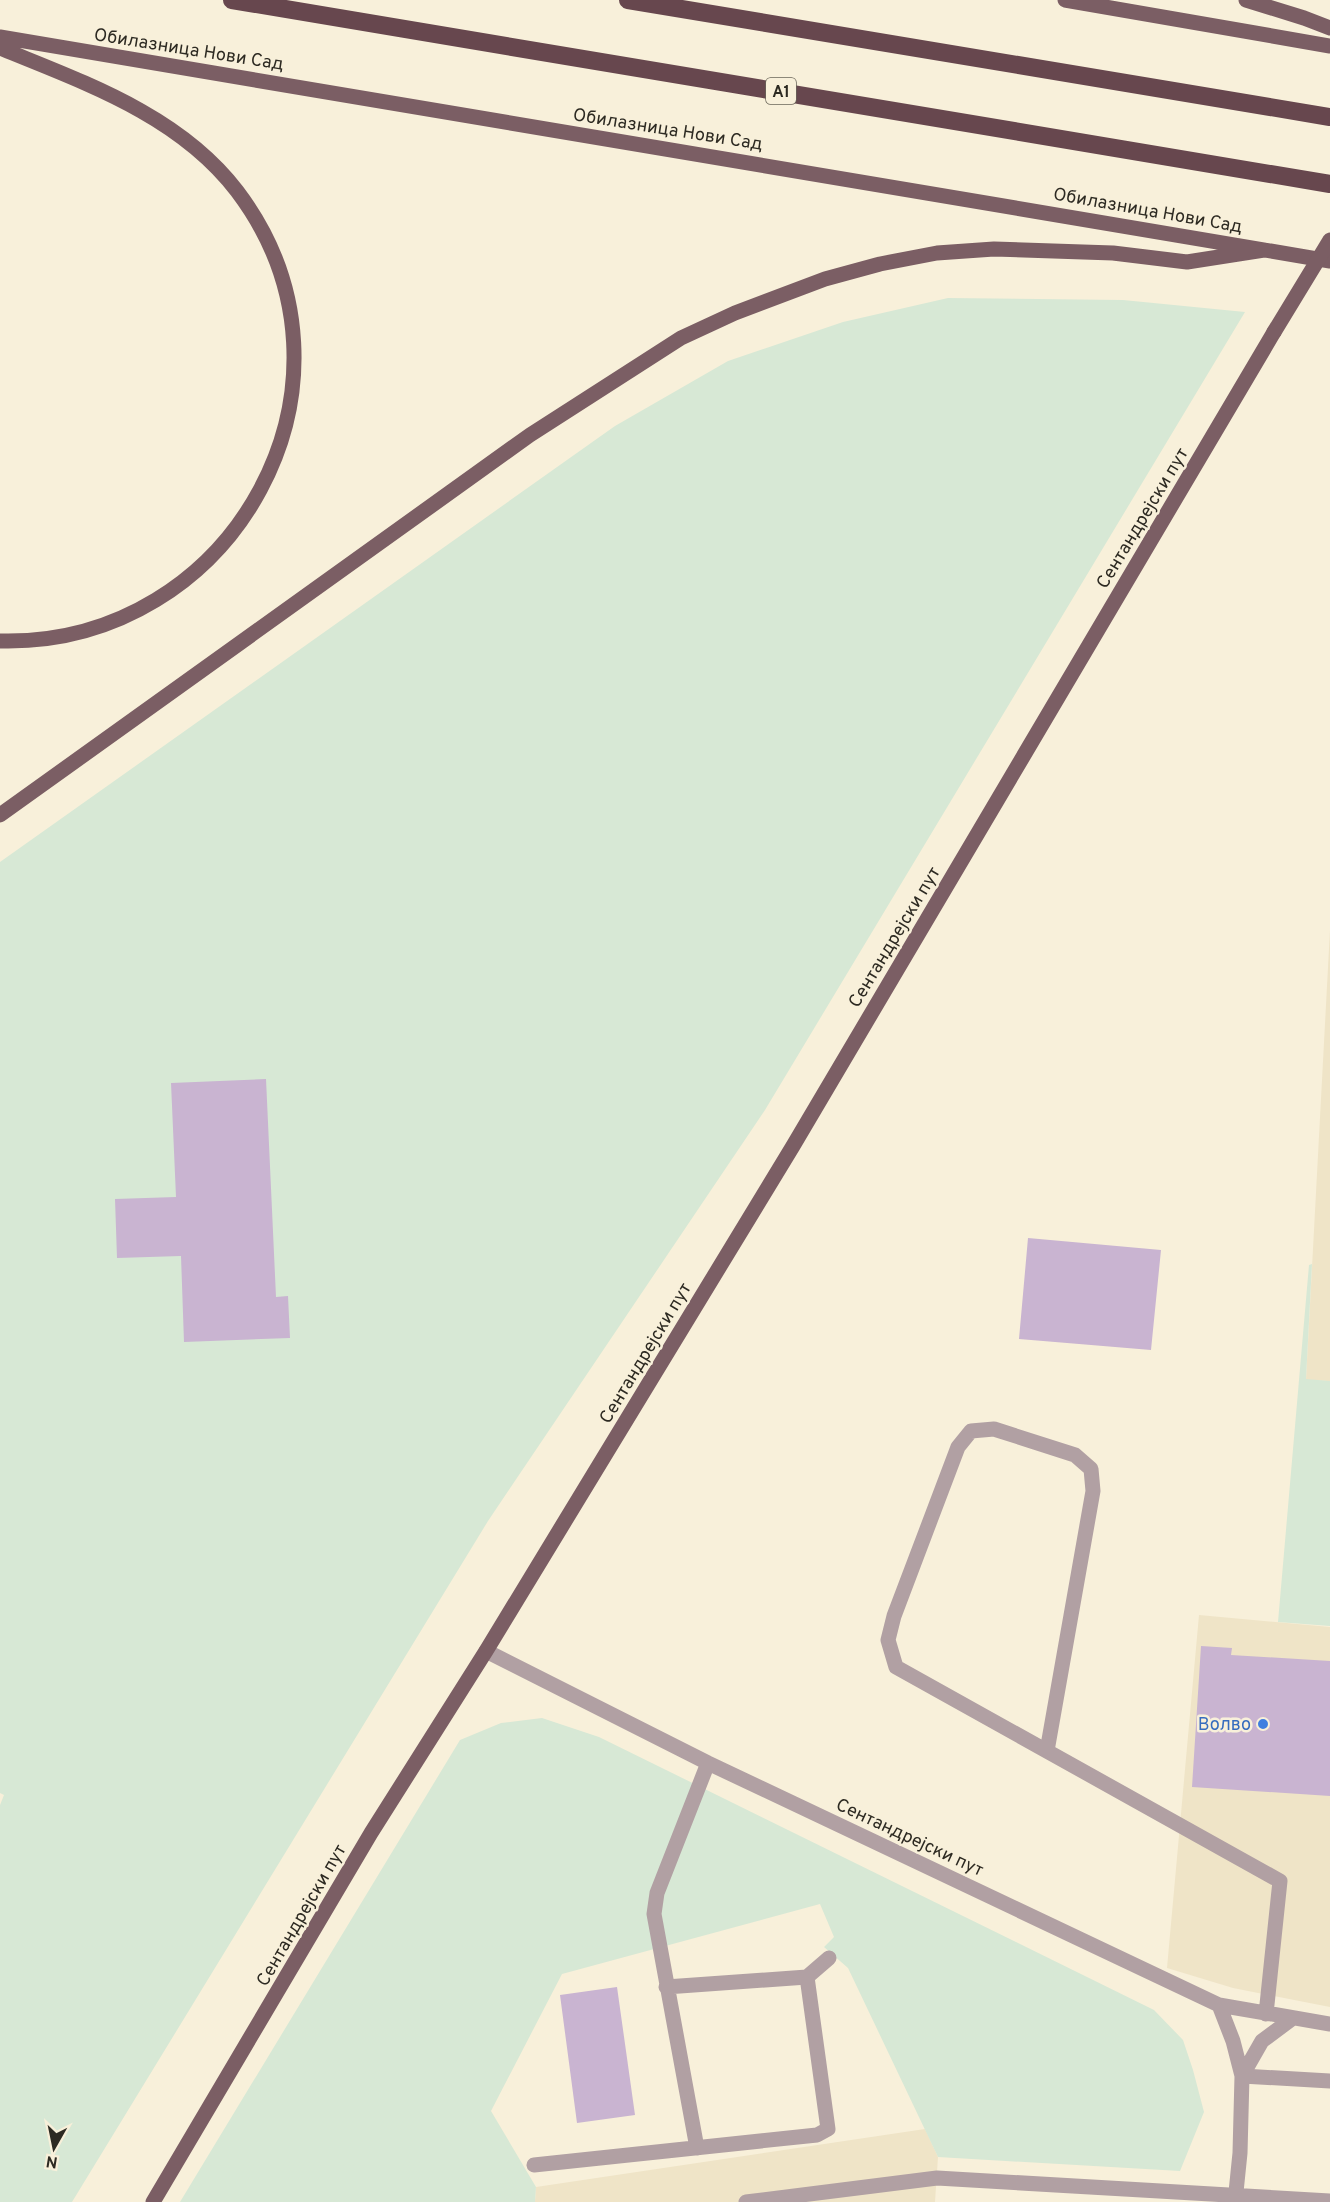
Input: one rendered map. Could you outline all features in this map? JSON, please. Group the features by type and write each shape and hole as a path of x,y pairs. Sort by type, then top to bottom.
{"highway":[{"name":"A1","path":"232,0 1330,184"},
{"path":"628,0 1330,117"}],"main road":[{"path":"1065,0 1330,46"},
{"path":"1245,0 1330,28"},
{"name":"Обилазница Нови Сад","path":"0,37 1330,261"},
{"path":"0,48 119,98 189,142 216,166 248,208 269,245 287,294 295,346 295,374 285,432 277,456 252,505 213,555 172,589 123,617 72,633 42,639 0,640"},
{"name":"Сентандрејски пут","path":"153,2202 371,1833 486,1651 794,1146 1330,240"},
{"path":"0,815 530,435 681,338 735,313 825,279 880,264 937,253 994,249 1113,253 1187,262 1264,250"}],"street":[{"path":"1047,1751 1093,1491 1091,1469 1075,1455 994,1428 971,1431 958,1447 894,1616 888,1640 896,1667 1280,1881 1266,2014"},
{"name":"Сентандрејски пут","path":"486,1651 708,1763 1219,2005 1330,2024"},
{"path":"697,2148 654,1914 657,1893 708,1763"},
{"path":"666,1987 807,1977 829,1958"},
{"path":"534,2165 817,2135 828,2129 807,1977"},
{"path":"1219,2005 1233,2040 1242,2076 1236,2199"},
{"path":"1242,2076 1262,2041 1293,2018"},
{"path":"1242,2076 1330,2081"},
{"path":"746,2202 937,2178 1236,2199 1330,2200"}],"shaded area":[{"path":"1330,930 1330,1381 1306,1380"},
{"path":"1199,1615 1330,1627 1330,2007 1233,1988 1167,1968"},
{"path":"925,2129 938,2157 935,2202 535,2202 536,2187"}],"green space":[{"path":"948,298 1123,300 1245,312 765,1110 488,1521 72,2202 0,2202 0,1805 4,1795 0,1793 0,862 615,426 728,361 843,322"},
{"path":"1312,1264 1306,1379 1330,1381 1330,1626 1278,1622 1309,1265"},
{"path":"542,1718 599,1737 1154,2010 1183,2040 1204,2112 1180,2171 938,2157 848,1968 824,1947 834,1937 820,1904 562,1974 491,2111 536,2187 535,2202 180,2202 460,1740 501,1723"}],"building":[{"path":"266,1079 276,1297 288,1296 290,1338 184,1342 181,1256 117,1258 115,1199 176,1197 171,1083"},
{"path":"1028,1238 1161,1250 1151,1350 1019,1339"},
{"name":"Волво","path":"1201,1646 1232,1648 1231,1655 1330,1661 1330,1796 1192,1787"},
{"path":"617,1987 635,2115 577,2123 560,1995"}],"place":[{"name":"Волво","path":"1263,1724"}]}
